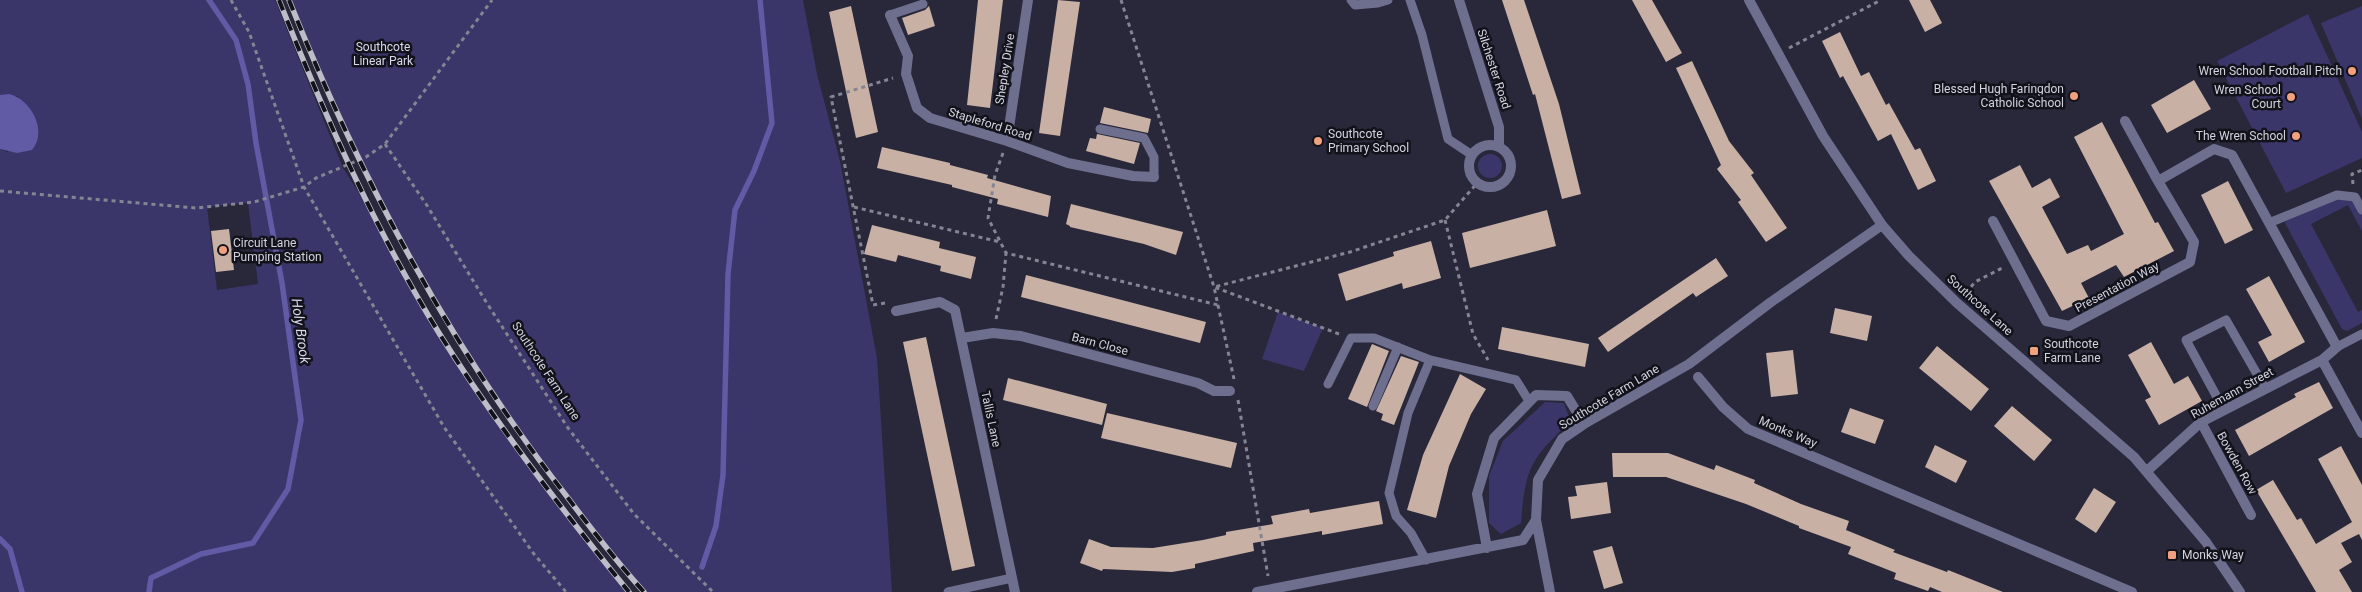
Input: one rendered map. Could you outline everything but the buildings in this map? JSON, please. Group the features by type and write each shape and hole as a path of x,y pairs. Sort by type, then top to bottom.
{"street":[{"name":"Shepley Drive","path":"1007,141 1028,0"},
{"name":"Silchester Road","path":"1459,0 1499,127 1499,147 1509,156 1511,163 1508,176 1498,185 1492,187 1478,182"},
{"name":"Southcote Lane","path":"1749,0 1823,136 1882,225 1909,256 1958,303 2107,432 2146,471 2206,542 2240,592"},
{"name":"Stapleford Road","path":"890,15 908,56 906,74 917,108 930,118 1007,141 1068,163 1133,176 1154,177"},
{"name":"Presentation Way","path":"1993,221 2046,322 2069,326 2190,262 2194,242 2125,121"},
{"path":"1478,182 1471,173 1472,155 1479,148 1486,146 1499,147"},
{"path":"2158,181 2214,149 2232,155 2337,347"},
{"name":"Southcote Farm Lane","path":"1550,592 1536,520 1538,480 1562,439 1584,424 1689,364 1771,302 1882,225"},
{"name":"Tallis Lane","path":"896,311 940,302 955,310 1016,592"},
{"name":"Barn Close","path":"962,338 993,333 1021,336 1198,383 1214,391 1230,391"},
{"name":"Ruhemann Street","path":"2146,471 2201,422 2322,360 2337,347"},
{"path":"2322,360 2362,433"},
{"name":"Monks Way","path":"1698,377 1723,407 1748,429 2132,592"},
{"path":"1487,548 1477,494 1494,438 1536,395 1567,396 1584,424"},
{"name":"Bowden Row","path":"2201,422 2251,515"},
{"path":"1256,592 1523,540 1536,520"}],"lane":[{"path":"1351,0 1356,5 1388,0"},
{"path":"1410,0 1422,35 1448,139 1472,155"},
{"path":"890,15 923,4"},
{"path":"1100,128 1144,138 1154,157 1154,177"},
{"path":"2270,223 2337,195 2355,198 2362,210"},
{"path":"2224,410 2186,340 2226,320 2265,388"},
{"path":"2337,347 2362,334"},
{"path":"1328,384 1351,338 1374,338 1430,360 1516,380 1529,401"},
{"path":"1374,406 1398,347"},
{"path":"1426,560 1411,533 1396,516 1389,493 1408,413 1430,360"},
{"path":"948,592 1012,578"}],"path":[{"path":"231,0 249,32 304,187 444,426 534,554 566,592"},
{"path":"0,191 196,208 254,202 304,187 316,178 366,157 385,144 492,0"},
{"path":"1121,0 1214,287 1234,381"},
{"path":"1778,53 1882,0"},
{"path":"896,311 892,302 873,305 832,96 906,74"},
{"path":"993,333 1003,287 1006,253 988,218 995,175 1007,141"},
{"name":"Southcote Farm Lane","path":"385,144 426,204 488,305 568,428 634,514 713,592"},
{"path":"2355,198 2352,174 2362,170"},
{"path":"1214,287 1350,252 1445,220 1478,182"},
{"path":"854,207 1000,242"},
{"path":"1445,220 1473,334 1486,359 1495,362"},
{"path":"1006,253 1218,305"},
{"path":"1976,282 1988,275"},
{"path":"1214,287 1351,338"},
{"path":"1238,399 1270,589"}],"green space":[{"path":"0,0 275,0 343,168 378,223 408,279 489,410 538,478 629,592 0,592 0,149 8,152 18,96 0,95","holes":["248,203 258,284 217,290 207,207"]},
{"name":"Southcote Linear Park","path":"289,0 803,0 817,74 840,161 877,358 892,592 644,592 578,514 514,429 429,295 405,251 363,164"},
{"name":"Wren School Football Pitch","path":"2362,6 2362,119 2321,23"},
{"name":"Wren School Court","path":"2308,14 2362,132 2362,158 2286,193 2217,61"},
{"path":"1490,154 1498,158 1502,166 1498,174 1490,178 1482,174 1478,166 1482,158"},
{"path":"2338,197 2353,200 2362,212 2362,231 2348,205 2311,224 2358,312 2362,310 2362,323 2347,331 2342,329 2285,223 2286,220"},
{"path":"1278,312 1323,328 1304,371 1262,359"},
{"path":"1545,402 1564,403 1569,417 1563,428 1533,463 1525,488 1521,523 1501,534 1489,523 1489,476 1503,441"}],"shaded area":[{"path":"9,94 24,102 35,117 38,125 38,134 37,142 32,150 17,153 0,149 0,95"}],"waterway":[{"name":"Holy Brook","path":"149,592 151,578 201,554 253,543 288,489 301,420 282,283 256,143 248,84 236,40 209,0"},
{"path":"702,567 716,526 723,475 728,274 735,210 754,171 772,123 760,0"},
{"path":"0,539 10,549 22,592"}],"railway":[{"path":"279,0 332,128 372,212 415,293 461,367 506,433 554,498 629,592"},
{"path":"289,0 346,132 377,196 447,321 525,441 595,534 644,592"}],"place":[{"name":"Wren School Football Pitch","path":"2352,71"},
{"name":"Blessed Hugh Faringdon Catholic School","path":"2074,96"},
{"name":"Wren School Court","path":"2291,97"},
{"name":"The Wren School","path":"2296,136"},
{"name":"Southcote Primary School","path":"1318,141"},
{"name":"Circuit Lane Pumping Station","path":"223,250"},
{"name":"Southcote Farm Lane","path":"2034,351"},
{"name":"Monks Way","path":"2172,555"}]}
